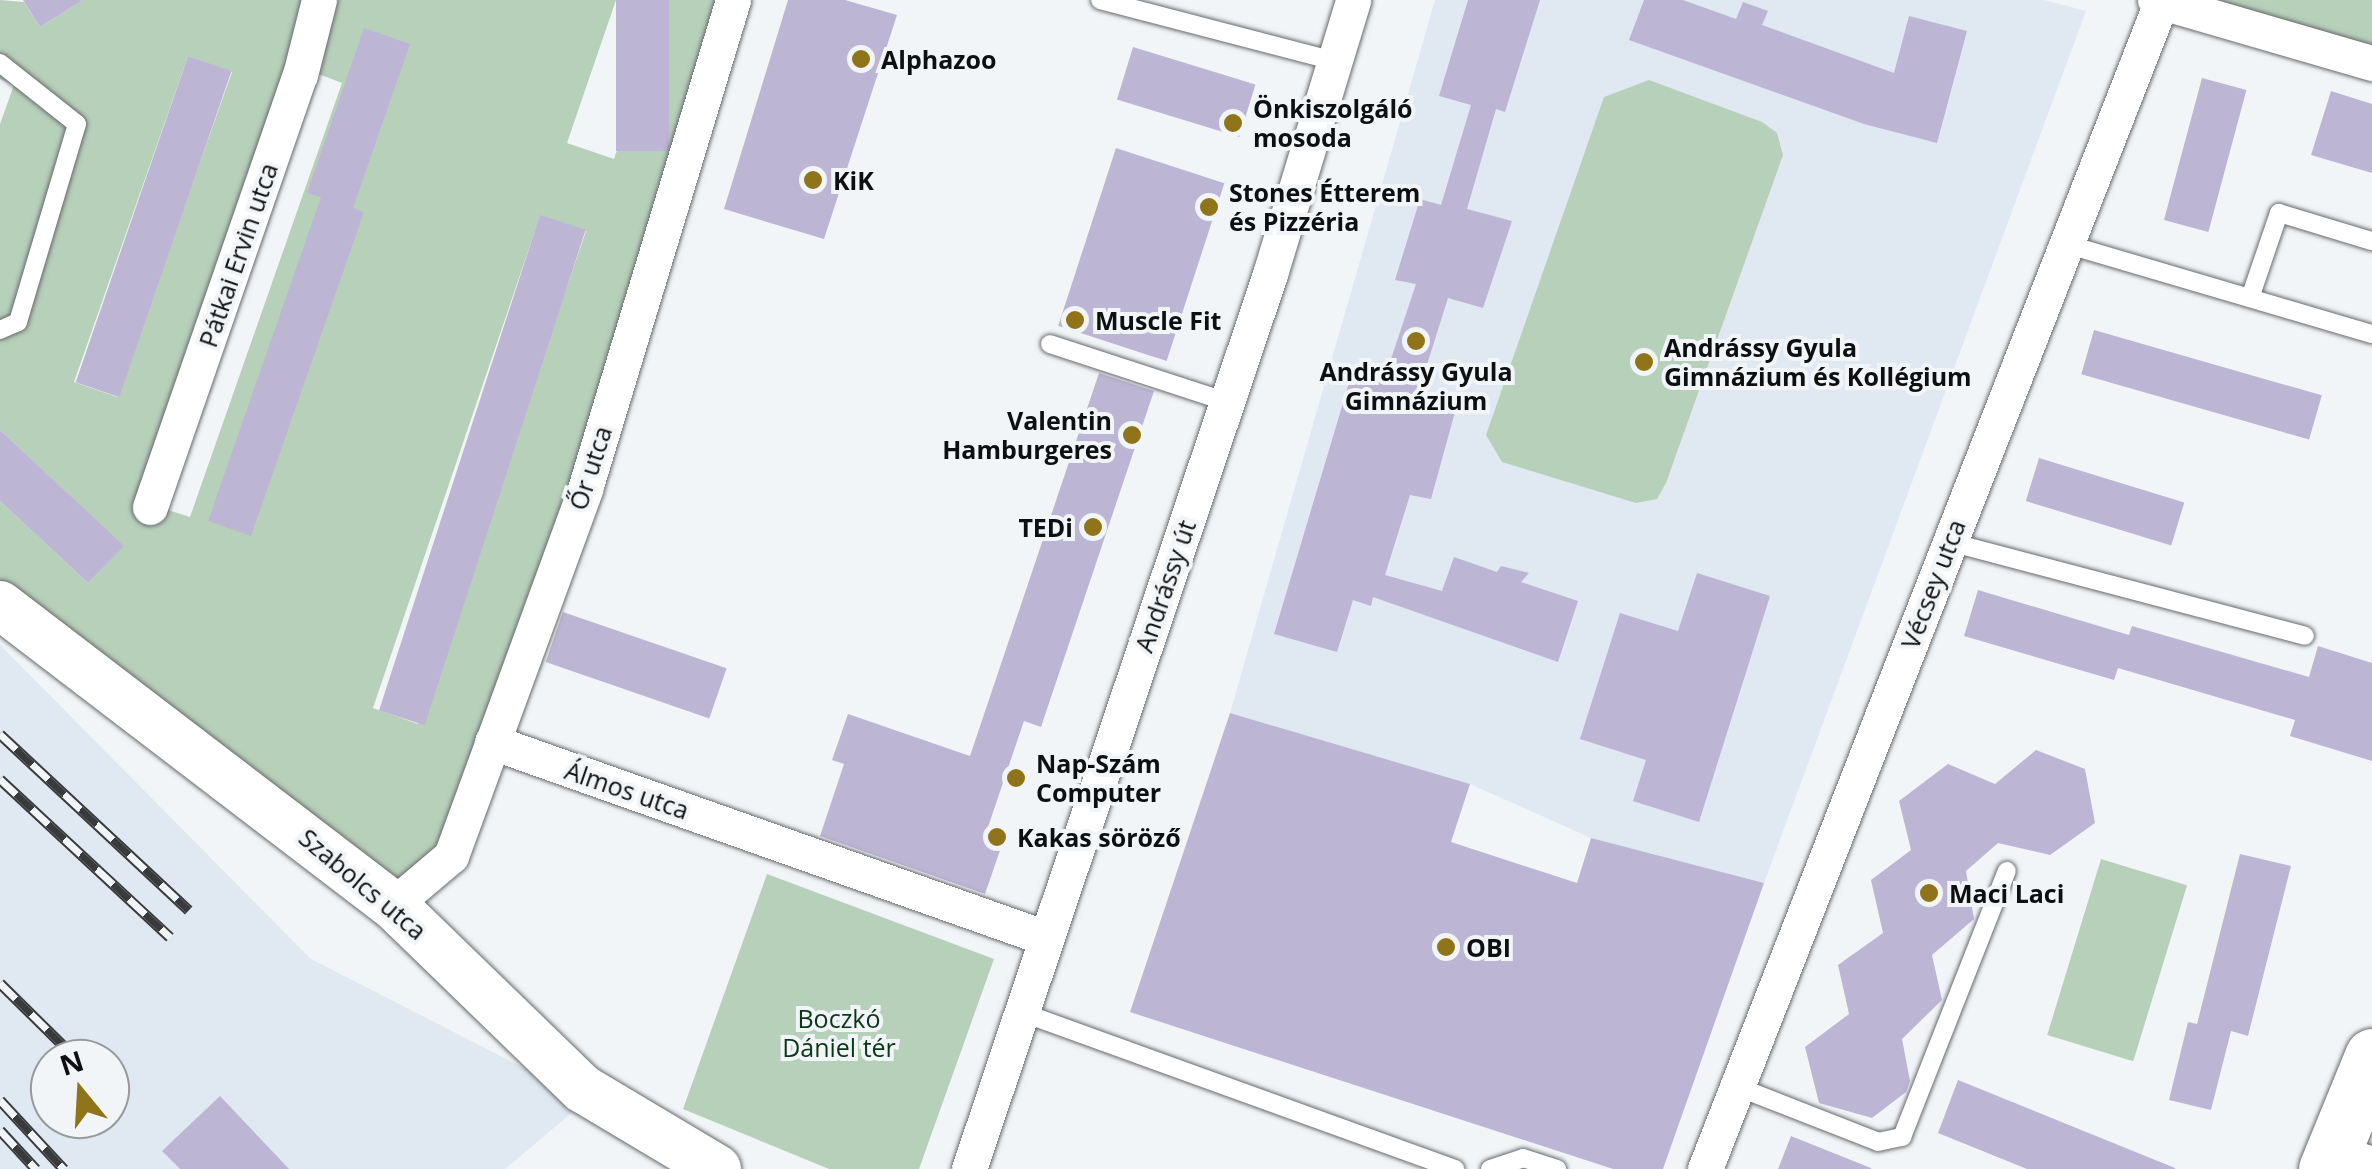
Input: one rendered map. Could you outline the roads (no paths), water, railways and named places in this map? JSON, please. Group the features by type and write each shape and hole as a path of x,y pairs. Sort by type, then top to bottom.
{"main road":[{"path":"2344,1162 2372,1056"}],"street":[{"name":"Pátkai Ervin utca","path":"150,508 300,76 320,0"},
{"name":"Őr utca","path":"393,905 451,856 585,489 732,0"},
{"name":"Andrássy út","path":"969,1169 1226,402 1353,0"},
{"path":"2160,1 2372,63"},
{"name":"Vécsey utca","path":"1704,1169 2160,1"},
{"name":"Szabolcs utca","path":"0,605 393,905 583,1089 717,1169"},
{"name":"Álmos utca","path":"492,742 1046,938"}],"lane":[{"path":"1100,0 1335,60"},
{"path":"0,64 77,124 18,322 0,330"},
{"path":"2250,298 2279,212 2372,241"},
{"path":"2066,244 2372,334"},
{"path":"1050,344 1226,402"},
{"path":"1950,542 2304,636"},
{"path":"1738,1087 1878,1142 1902,1137 2007,871"},
{"path":"1021,1012 1455,1169"},
{"path":"1490,1169 1523,1158 1556,1169"}],"railway":[{"path":"0,734 189,910"},
{"path":"0,779 170,937"},
{"path":"0,983 57,1039"},
{"path":"0,1100 64,1169"},
{"path":"0,1130 36,1169"}],"place":[{"name":"Alphazoo","path":"861,59"},
{"name":"Önkiszolgáló mosoda","path":"1233,123"},
{"name":"KiK","path":"813,180"},
{"name":"Stones Étterem és Pizzéria","path":"1209,207"},
{"name":"Muscle Fit","path":"1075,320"},
{"name":"Andrássy Gyula Gimnázium","path":"1416,341"},
{"name":"Andrássy Gyula Gimnázium és Kollégium","path":"1644,362"},
{"name":"Valentin Hamburgeres","path":"1132,435"},
{"name":"TEDi","path":"1093,527"},
{"name":"Nap-Szám Computer","path":"1016,778"},
{"name":"Kakas söröző","path":"997,837"},
{"name":"Maci Laci","path":"1929,893"},
{"name":"OBI","path":"1446,947"}],"park label":[{"name":"Boczkó Dániel tér","path":"839,1034"}]}
